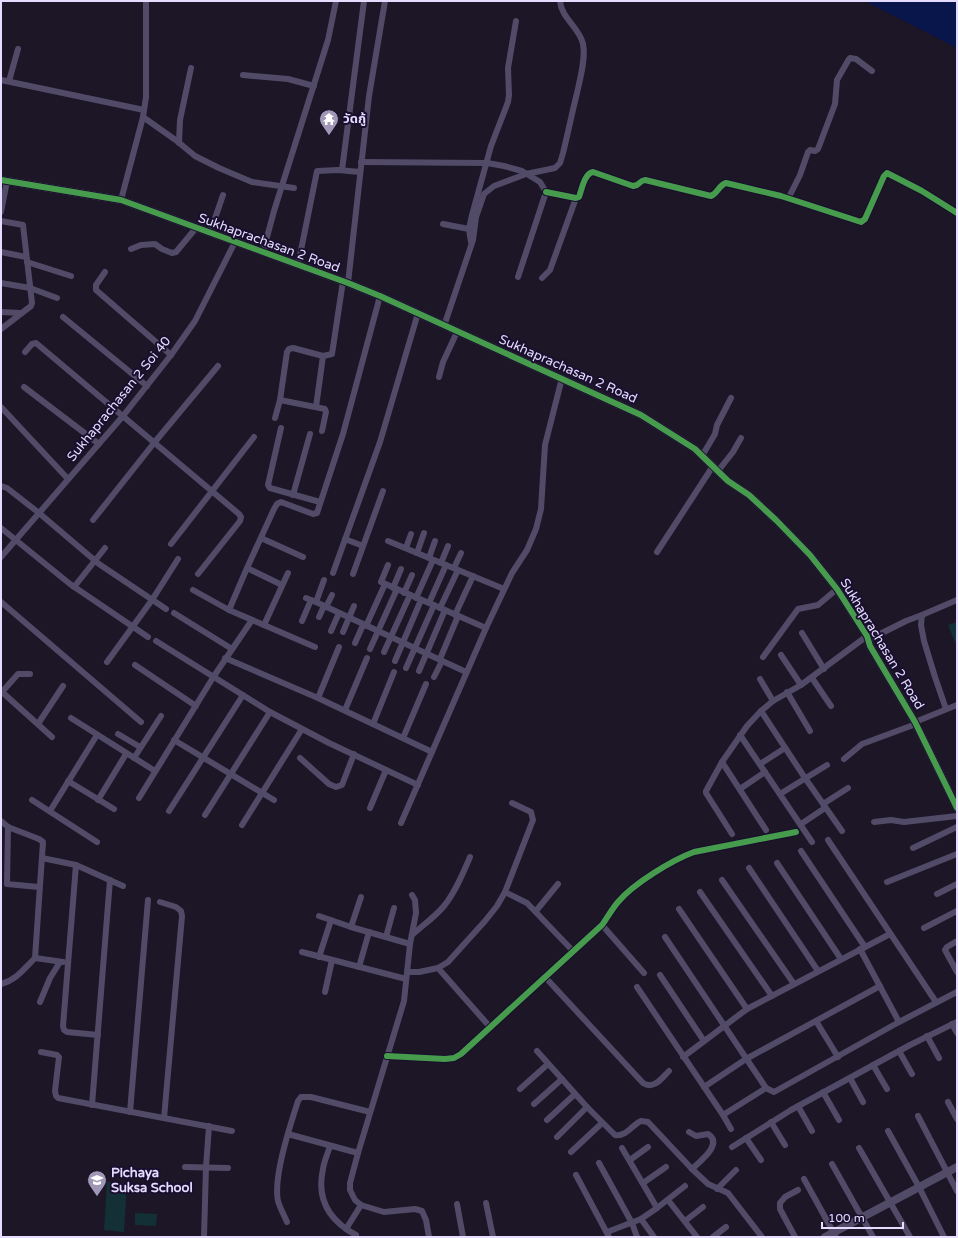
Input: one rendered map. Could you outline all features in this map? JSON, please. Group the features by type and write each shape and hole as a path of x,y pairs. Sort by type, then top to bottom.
{"street":[{"path":"263,252 274,211 328,40 336,1"},
{"path":"342,170 364,1"},
{"path":"275,418 280,400 287,352 289,349 293,348 323,356 332,354 345,282 369,96 385,1"},
{"path":"444,326 472,243 476,217 484,194 494,186 526,174 555,168 560,163 581,72 583,43 562,10 560,1"},
{"path":"121,200 144,117 146,97 146,4"},
{"path":"472,243 469,229 491,146 508,102 508,68 516,21"},
{"path":"9,81 18,49"},
{"path":"788,198 800,175 809,150 815,151 818,149 835,104 837,80 848,59 856,59 872,71"},
{"path":"179,142 180,120 191,68"},
{"path":"243,75 288,79 314,86"},
{"path":"1,80 144,110"},
{"path":"144,117 179,142 195,156 219,168 252,182 294,188"},
{"path":"361,162 487,163 511,167 540,182 546,192 576,198"},
{"path":"298,265 317,171 342,170 360,172"},
{"path":"542,278 550,270 576,198 579,197 586,176 593,172 634,186 637,186 645,180 711,196 722,184 726,183 788,198 861,222 865,219 884,176 887,173 922,191 957,213"},
{"path":"1,212 4,181"},
{"name":"Sukhaprachasan 2 Road","path":"4,181 121,200 345,282 380,296 642,415 695,448 728,481 749,495 776,520 810,555 837,589 867,638 870,646 915,723 957,808"},
{"path":"518,277 546,192"},
{"path":"210,233 223,195"},
{"path":"1,221 23,224 32,303 31,306 1,329"},
{"path":"443,224 469,229"},
{"path":"131,249 142,245 155,244 172,254 176,252 196,228"},
{"name":"Sukhaprachasan 2 Soi 40","path":"1,557 123,416 171,355 195,321 236,242"},
{"path":"1,252 71,276"},
{"path":"105,272 96,285 96,290 171,355"},
{"path":"1,283 30,288 57,298"},
{"path":"230,610 247,568 277,504 281,502 314,514 317,513 342,434 380,296"},
{"path":"1,312 21,313"},
{"path":"333,573 380,442 418,314"},
{"path":"63,317 147,386"},
{"path":"439,377 443,362 457,332"},
{"path":"25,352 32,344 36,343 239,514 241,517 240,521 198,574"},
{"path":"316,407 323,356"},
{"path":"93,520 218,366"},
{"path":"402,823 486,628 512,573 527,550 536,529 541,509 546,445 562,378"},
{"path":"24,387 98,444"},
{"path":"702,456 715,434 717,425 731,398"},
{"path":"280,400 325,409 326,412 322,431"},
{"path":"1,407 68,480"},
{"path":"281,428 268,485 270,488 320,502"},
{"path":"293,495 310,434"},
{"path":"171,544 254,437"},
{"path":"657,552 715,468 733,452 741,438"},
{"path":"1,486 7,488 39,513 95,561 166,609"},
{"path":"353,574 383,491"},
{"path":"1,528 74,587 148,637"},
{"path":"417,553 424,533"},
{"path":"406,548 411,534"},
{"path":"261,538 303,557"},
{"path":"345,539 363,546"},
{"path":"388,541 504,589"},
{"path":"395,661 419,599 436,541"},
{"path":"419,672 426,654 437,607 448,546"},
{"path":"74,587 106,548"},
{"path":"406,668 456,569 461,553"},
{"path":"107,662 152,600 178,560"},
{"path":"388,565 381,582 486,628"},
{"path":"247,568 282,585"},
{"path":"370,649 378,632 401,569"},
{"path":"264,625 288,573"},
{"path":"384,652 407,594 412,575"},
{"path":"434,677 456,615 473,576"},
{"path":"302,621 311,600 324,580"},
{"path":"355,643 385,584"},
{"path":"763,657 798,609 818,604 837,589"},
{"path":"194,590 230,610 315,647"},
{"path":"319,617 332,595"},
{"path":"311,600 466,672"},
{"path":"732,834 706,791 722,762 752,719 773,701 812,678 867,638 906,620 957,600"},
{"path":"1,602 141,722"},
{"path":"343,632 354,606"},
{"path":"331,631 339,613"},
{"path":"174,614 232,649"},
{"path":"922,615 921,625 924,641 946,709"},
{"path":"139,798 214,676 252,620"},
{"path":"802,633 824,669"},
{"path":"156,641 270,712 418,785"},
{"path":"318,698 339,647"},
{"path":"782,655 801,685"},
{"path":"226,658 345,710 432,752"},
{"path":"345,710 368,658"},
{"path":"135,665 196,706"},
{"path":"373,724 394,672"},
{"path":"30,674 18,674 2,691 52,737"},
{"path":"812,678 831,706"},
{"path":"760,679 773,701"},
{"path":"403,738 426,684"},
{"path":"38,724 64,686"},
{"path":"787,692 810,731"},
{"path":"169,811 243,695"},
{"path":"844,759 862,744 957,705"},
{"path":"761,711 842,831"},
{"path":"205,815 270,712"},
{"path":"134,758 160,716"},
{"path":"71,718 155,771"},
{"path":"242,825 302,729"},
{"path":"118,734 140,747"},
{"path":"50,811 97,735"},
{"path":"740,736 812,842"},
{"path":"174,740 274,800"},
{"path":"760,764 785,748"},
{"path":"98,800 126,754"},
{"path":"300,758 329,784 336,787 342,784 354,754"},
{"path":"722,762 766,830"},
{"path":"780,794 827,765"},
{"path":"370,808 386,770"},
{"path":"740,789 765,772"},
{"path":"68,781 114,809"},
{"path":"801,824 848,788"},
{"path":"32,800 97,842"},
{"path":"302,952 359,967 406,976 438,968 448,962 497,906 505,892 533,820 531,812 512,803"},
{"path":"874,822 896,820 904,822 957,816"},
{"path":"1,821 8,827 43,842 35,958 14,979 1,984"},
{"path":"8,827 7,884 40,887"},
{"path":"913,848 957,827"},
{"path":"388,1056 445,1059 454,1058 461,1054 602,925 618,902 639,883 685,855 702,850 796,832"},
{"path":"828,840 936,1002"},
{"path":"801,851 862,948 899,1022"},
{"path":"887,882 957,854"},
{"path":"412,934 438,913 445,905 460,880 470,856"},
{"path":"42,858 76,865 124,886"},
{"path":"776,863 841,959"},
{"path":"76,865 63,1026 64,1030 67,1032 98,1035"},
{"path":"749,868 818,971"},
{"path":"92,1105 110,880"},
{"path":"722,880 794,984"},
{"path":"536,911 558,884"},
{"path":"937,894 957,884"},
{"path":"505,892 527,903 573,951"},
{"path":"700,892 772,996"},
{"path":"412,895 416,900 416,905 404,1001 358,1153 350,1182 350,1190 352,1196 361,1205 384,1212 419,1210 424,1214 430,1237"},
{"path":"352,927 361,897"},
{"path":"130,1112 148,900"},
{"path":"160,902 176,907 181,911 182,916 164,1118"},
{"path":"386,937 394,908"},
{"path":"678,909 747,1009"},
{"path":"924,928 957,911"},
{"path":"319,916 410,944"},
{"path":"319,957 331,920"},
{"path":"602,925 644,973"},
{"path":"359,967 369,932"},
{"path":"683,1057 747,1009 890,934"},
{"path":"665,937 725,1025 746,1059 766,1088 771,1091 777,1091 899,1022 957,992"},
{"path":"957,941 945,950 957,972"},
{"path":"35,958 68,963"},
{"path":"325,992 332,960"},
{"path":"40,1002 50,978 60,962"},
{"path":"438,968 490,1027"},
{"path":"660,975 704,1041"},
{"path":"545,977 643,1083 647,1085 654,1085 669,1071"},
{"path":"704,1087 746,1059 880,986"},
{"path":"637,987 731,1129"},
{"path":"816,1021 838,1057"},
{"path":"732,1147 798,1106 927,1036 955,1023 957,1033"},
{"path":"927,1036 939,1058"},
{"path":"537,1051 587,1107 615,1135 620,1136 641,1121 648,1122 708,1184 728,1194 762,1237"},
{"path":"899,1051 912,1074"},
{"path":"41,1052 57,1055 59,1057 54,1091 58,1098 232,1130"},
{"path":"520,1089 548,1064"},
{"path":"873,1065 887,1089"},
{"path":"850,1078 863,1102"},
{"path":"534,1104 562,1079"},
{"path":"723,1115 766,1088"},
{"path":"823,1092 839,1120"},
{"path":"547,1120 575,1094"},
{"path":"287,1222 278,1202 278,1188 288,1134 298,1101 301,1097 311,1097 370,1112"},
{"path":"948,1102 957,1119"},
{"path":"798,1106 812,1131"},
{"path":"557,1137 587,1107"},
{"path":"918,1116 957,1191"},
{"path":"771,1122 785,1145"},
{"path":"571,1152 602,1123"},
{"path":"204,1237 209,1126"},
{"path":"888,1131 919,1187 944,1237"},
{"path":"689,1132 696,1136 708,1134 714,1141 712,1150 692,1169"},
{"path":"288,1134 358,1153"},
{"path":"746,1138 760,1160"},
{"path":"330,1146 323,1169 322,1194 325,1207 346,1230 356,1235"},
{"path":"630,1160 648,1147"},
{"path":"622,1148 657,1208"},
{"path":"859,1148 910,1237"},
{"path":"599,1163 632,1223 637,1237"},
{"path":"832,1164 873,1237"},
{"path":"185,1167 228,1168"},
{"path":"643,1183 666,1167"},
{"path":"825,1237 835,1235 890,1202 957,1167"},
{"path":"717,1189 736,1170"},
{"path":"576,1175 608,1234 641,1219 685,1186"},
{"path":"804,1179 835,1235"},
{"path":"794,1237 780,1210 780,1203 785,1197 798,1190"},
{"path":"668,1200 697,1237"},
{"path":"486,1203 493,1237"},
{"path":"457,1204 463,1237"},
{"path":"346,1230 361,1205"},
{"path":"685,1221 703,1207"},
{"path":"641,1219 654,1237"},
{"path":"713,1237 726,1227"}],"green space":[{"path":"957,622 957,647 948,625"},
{"path":"107,1182 127,1183 124,1232 104,1230"},
{"path":"135,1213 157,1214 156,1226 135,1225"}],"shaded area":[{"path":"865,1 957,1 957,48"}],"cycle path":[{"path":"546,192 576,198 579,197 585,179 590,173 593,172 633,186 645,180 711,196 726,183 781,196 861,222 865,219 884,176 887,173 922,191 957,213"},
{"path":"1,180 121,200 348,283 380,296 641,415 695,449 728,481 749,495 776,520 810,555 837,589 867,636 870,646 915,722 957,808"},
{"path":"387,1056 445,1059 454,1058 461,1054 602,925 625,895 653,873 694,852 796,832"}],"place":[{"name":"วัดกู้","path":"329,136"},
{"name":"Pichaya Suksa School","path":"97,1197"}]}
